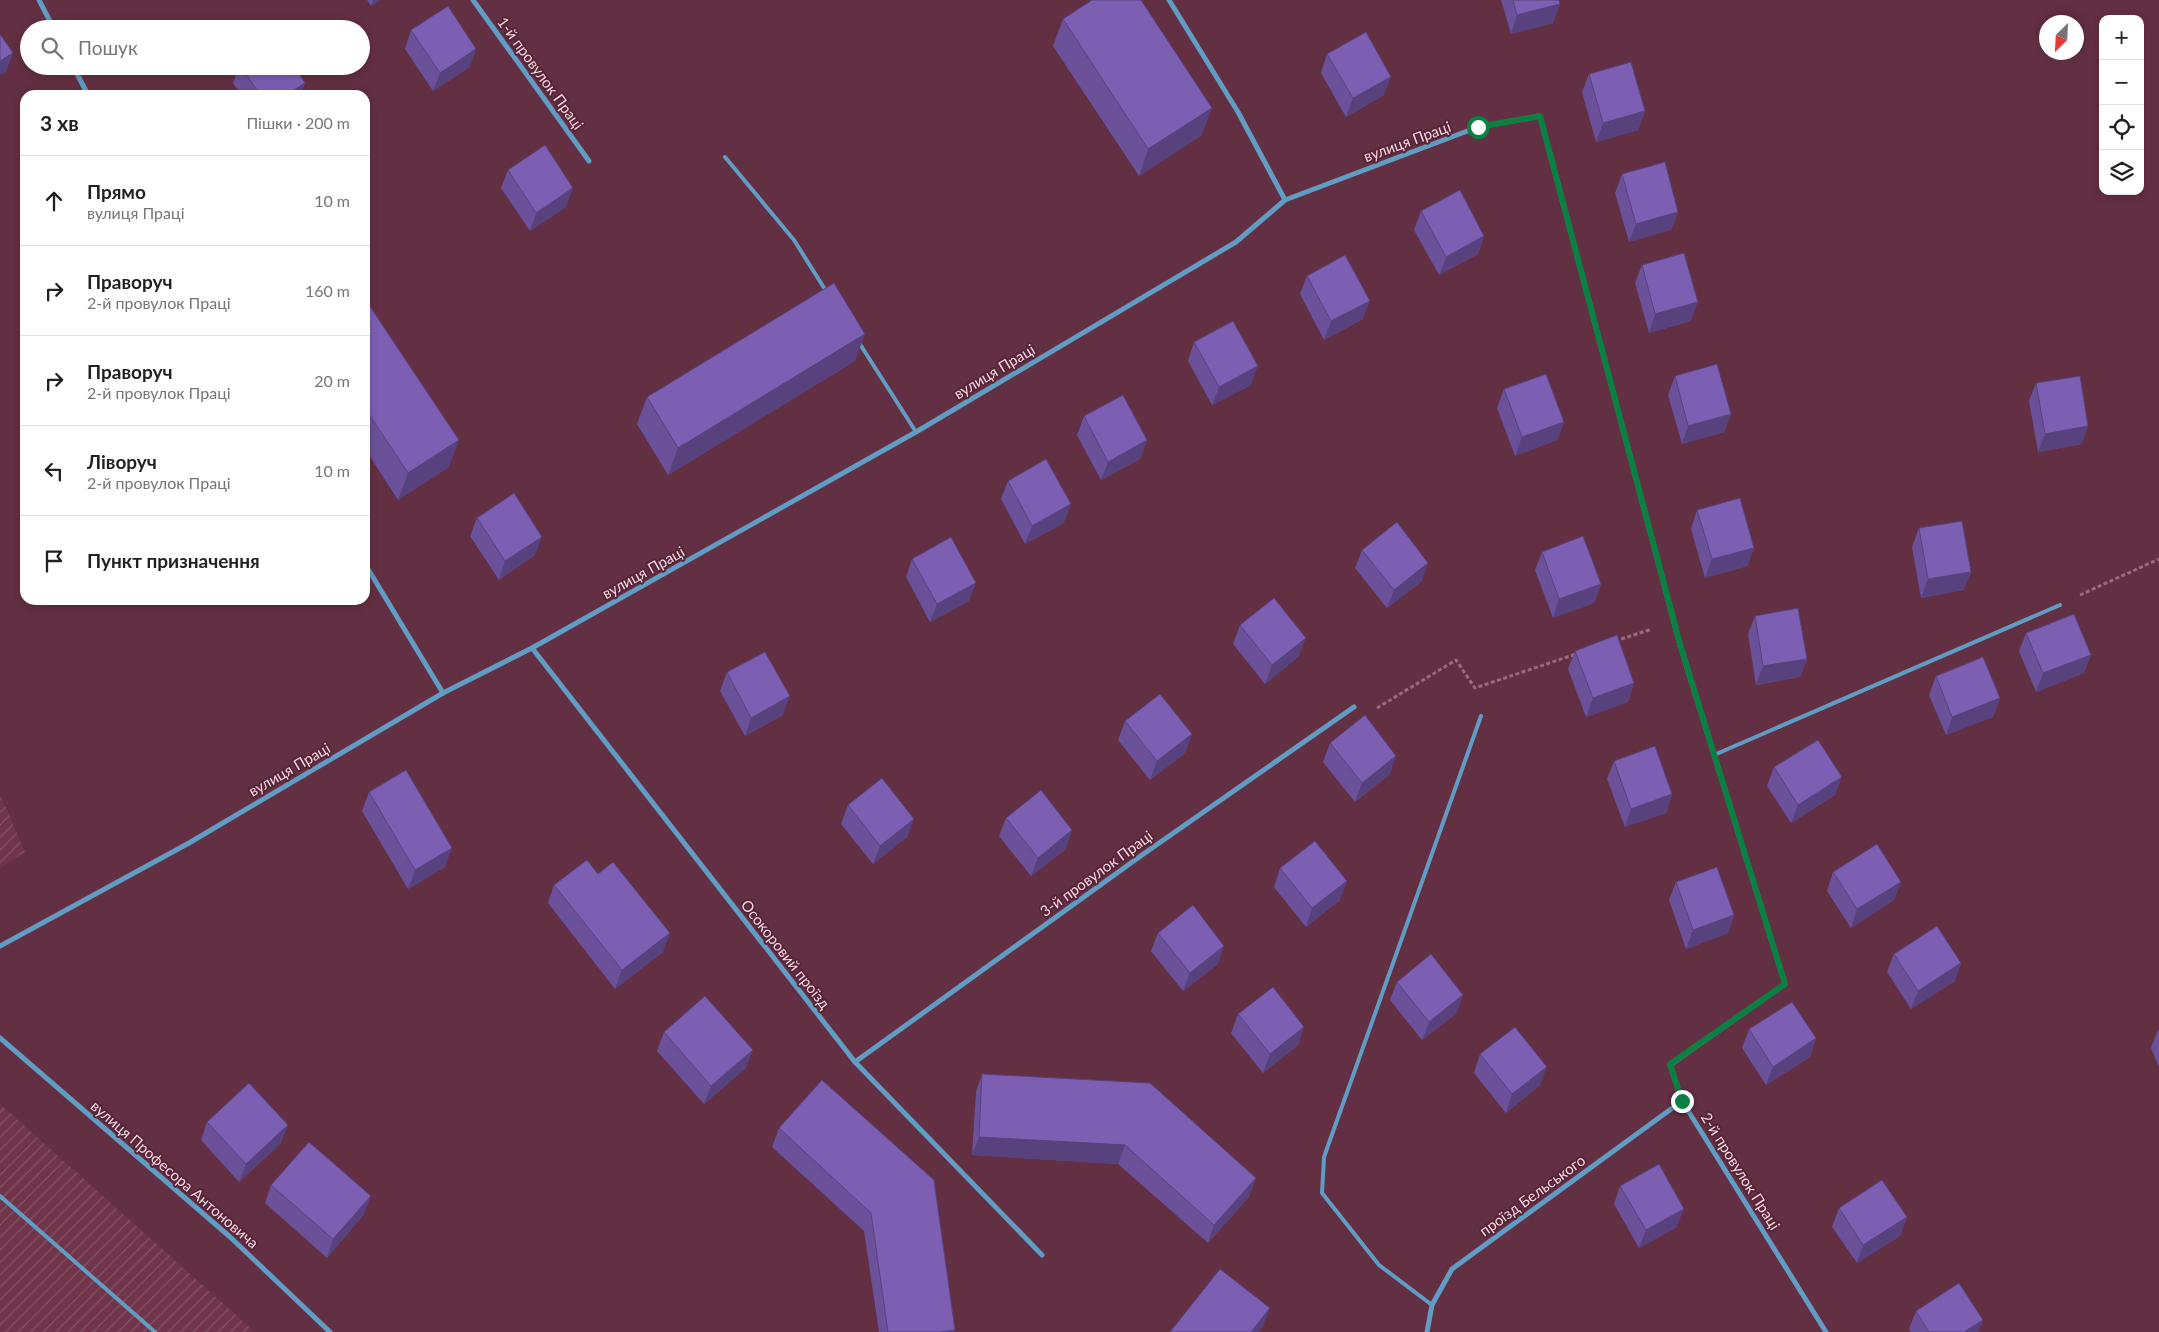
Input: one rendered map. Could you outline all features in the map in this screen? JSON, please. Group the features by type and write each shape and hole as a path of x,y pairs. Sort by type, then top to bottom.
{"street":[{"path":"39,0 49,20"},
{"name":"1-й провулок Праці","path":"473,0 590,161"},
{"path":"1169,0 1238,112 1285,200"},
{"path":"78,75 85,90"},
{"name":"вулиця Праці","path":"0,946 189,842 443,693 532,648 916,432 1093,325 1236,242 1285,200 1478,127 1540,116"},
{"name":"2-й провулок Праці","path":"1540,116 1674,622 1785,984 1670,1064 1682,1101 1826,1332"},
{"path":"370,572 443,693"},
{"name":"Осокоровий проїзд","path":"532,648 855,1062 1042,1255"},
{"name":"3-й провулок Праці","path":"855,1062 1142,855 1354,707"},
{"name":"вулиця Професора Антоновича","path":"0,1038 229,1236 330,1332"},
{"name":"проїзд Бельського","path":"1427,1332 1432,1306 1452,1269 1682,1101"}],"lane":[{"path":"725,157 794,240 831,299"},
{"path":"852,332 916,432"},
{"path":"1714,755 2060,605"},
{"path":"1432,1306 1379,1265 1322,1193 1324,1157 1481,716"},
{"path":"0,1196 155,1332"}],"path":[{"path":"2060,605 2159,559"},
{"path":"1608,644 1674,622"},
{"path":"1354,707 1379,708 1456,660 1475,688 1579,653"}],"shaded area":[{"path":"0,794 25,852 0,868"},
{"path":"0,1104 255,1332 0,1332"}],"building":[{"path":"1092,0 1141,0 1212,108 1148,149 1063,19"},
{"path":"1513,0 1559,0 1560,4 1517,15"},
{"path":"448,6 476,49 440,73 411,30"},
{"path":"1366,32 1391,77 1353,98 1327,54"},
{"path":"0,34 13,53 0,61"},
{"path":"1631,62 1645,111 1603,123 1589,74"},
{"path":"247,75 300,75 305,83 294,90 257,90"},
{"path":"545,145 573,188 536,213 508,170"},
{"path":"1665,162 1678,212 1636,224 1622,174"},
{"path":"1460,190 1484,236 1446,257 1421,211"},
{"path":"1684,253 1698,302 1655,314 1642,265"},
{"path":"1345,255 1370,301 1331,321 1307,276"},
{"path":"834,283 865,334 678,448 647,397"},
{"path":"370,306 459,440 408,473 370,416"},
{"path":"1233,321 1258,366 1219,387 1194,342"},
{"path":"1717,364 1731,414 1688,426 1675,376"},
{"path":"1546,374 1564,422 1522,437 1504,389"},
{"path":"2080,376 2088,426 2045,434 2036,383"},
{"path":"1123,395 1147,440 1108,462 1084,416"},
{"path":"1046,459 1071,504 1032,526 1008,481"},
{"path":"514,493 542,537 505,561 477,518"},
{"path":"1740,498 1754,548 1712,559 1697,510"},
{"path":"1962,521 1971,572 1928,579 1919,528"},
{"path":"1397,522 1428,563 1394,590 1362,550"},
{"path":"1583,536 1601,584 1559,599 1542,552"},
{"path":"951,537 976,583 937,604 912,559"},
{"path":"1274,598 1306,638 1272,665 1240,625"},
{"path":"1798,608 1807,659 1763,666 1755,616"},
{"path":"2074,614 2091,655 2043,673 2026,633"},
{"path":"1617,635 1634,683 1593,698 1575,651"},
{"path":"765,652 790,696 751,718 727,672"},
{"path":"1983,657 2000,698 1952,717 1936,676"},
{"path":"1160,694 1192,734 1157,761 1125,721"},
{"path":"1365,715 1396,756 1362,783 1330,743"},
{"path":"1818,740 1842,777 1798,805 1774,767"},
{"path":"1655,746 1672,794 1631,809 1614,761"},
{"path":"406,770 452,848 415,870 369,792"},
{"path":"882,778 914,819 880,846 848,805"},
{"path":"1041,790 1072,830 1038,858 1006,818"},
{"path":"1315,841 1347,881 1312,908 1280,868"},
{"path":"1877,844 1901,882 1857,909 1833,872"},
{"path":"587,860 598,874 613,862 670,933 622,970 554,885"},
{"path":"1717,867 1734,915 1693,930 1676,882"},
{"path":"1193,905 1224,946 1190,973 1158,933"},
{"path":"1937,926 1961,963 1918,991 1894,954"},
{"path":"1431,954 1463,995 1429,1022 1397,982"},
{"path":"1273,987 1304,1027 1270,1054 1238,1014"},
{"path":"705,996 753,1050 711,1086 664,1032"},
{"path":"1792,1002 1816,1038 1773,1067 1749,1029"},
{"path":"1515,1027 1547,1067 1512,1094 1480,1054"},
{"path":"982,1074 1150,1083 1256,1178 1214,1225 1125,1145 979,1137"},
{"path":"822,1080 934,1180 955,1330 939,1332 888,1332 871,1213 779,1128"},
{"path":"249,1083 288,1125 246,1164 207,1122"},
{"path":"309,1142 371,1196 333,1239 271,1185"},
{"path":"1659,1164 1684,1209 1646,1230 1620,1186"},
{"path":"1882,1180 1907,1217 1863,1245 1839,1208"},
{"path":"1220,1269 1270,1308 1251,1332 1170,1332"},
{"path":"1959,1283 1983,1320 1964,1332 1929,1332 1916,1311"}],"route":[{"path":"1478,127 1540,116 1680,644 1785,984 1670,1064 1682,1101"}]}
